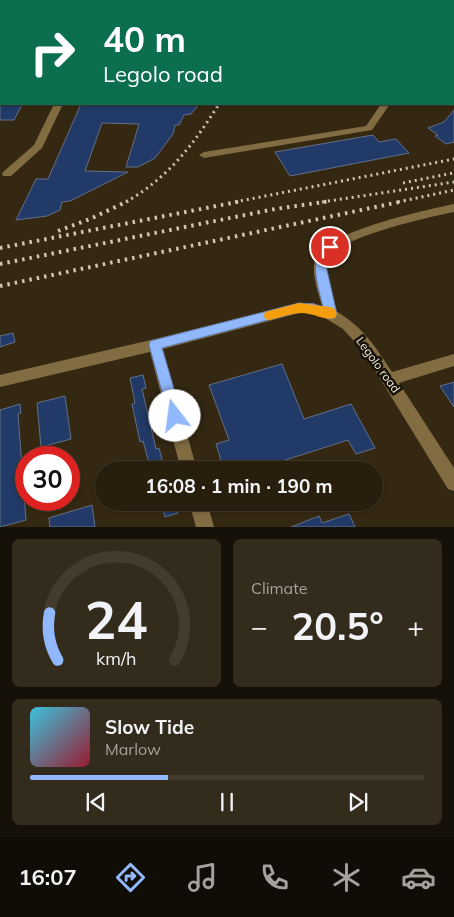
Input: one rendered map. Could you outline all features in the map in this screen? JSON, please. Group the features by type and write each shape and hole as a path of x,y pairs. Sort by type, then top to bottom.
{"street":[{"path":"7,174 38,146 58,105"},
{"path":"204,155 369,128 374,124 384,105"},
{"path":"330,314 321,270 322,258 330,247 342,240 454,208"},
{"name":"Legolo road","path":"0,381 155,345 299,308 314,308 330,314 348,325 368,347 454,483"},
{"path":"155,345 187,461"},
{"path":"389,379 454,360"},
{"path":"201,511 205,527"}],"building":[{"path":"0,105 22,105 14,120 0,120"},
{"path":"81,105 198,105 191,114 184,115 179,125 175,125 173,134 155,158 138,167 126,167 139,124 102,123 85,171 128,172 70,201 62,202 60,210 47,216 16,220 36,179 48,179"},
{"path":"454,110 454,142 446,144 428,128 444,122"},
{"path":"373,135 379,142 396,139 409,153 290,176 275,152"},
{"path":"13,333 15,342 0,347 0,336"},
{"path":"282,364 304,419 351,404 375,448 356,454 348,440 282,461 221,461 216,444 229,440 209,385"},
{"path":"143,375 146,388 142,389 156,449 159,448 163,461 149,461 143,441 140,442 132,404 135,403 130,378"},
{"path":"454,382 454,407 440,386"},
{"path":"65,396 71,439 41,446 37,403"},
{"path":"20,404 21,413 18,414 20,446 15,446 15,511 25,511 26,520 0,527 0,410"},
{"path":"92,505 95,527 50,527 49,518 72,511 80,511 80,509"},
{"path":"163,511 177,511 178,513 165,517"},
{"path":"349,514 355,527 291,527 319,516 322,523"}],"railway":[{"path":"126,202 155,182 179,159 200,133 218,105"},
{"path":"235,202 454,159"},
{"path":"403,183 453,173"},
{"path":"322,202 454,182"},
{"path":"398,202 454,190"},
{"path":"0,248 242,201"},
{"path":"0,264 275,209 331,201"},
{"path":"0,286 404,201"},
{"path":"58,231 90,219 126,202"}],"slow traffic":[{"path":"270,315 299,308 314,308 330,314 330,312"}],"route":[{"path":"175,416 155,345 299,308 314,308 330,314 321,270 322,258 330,247"}]}
